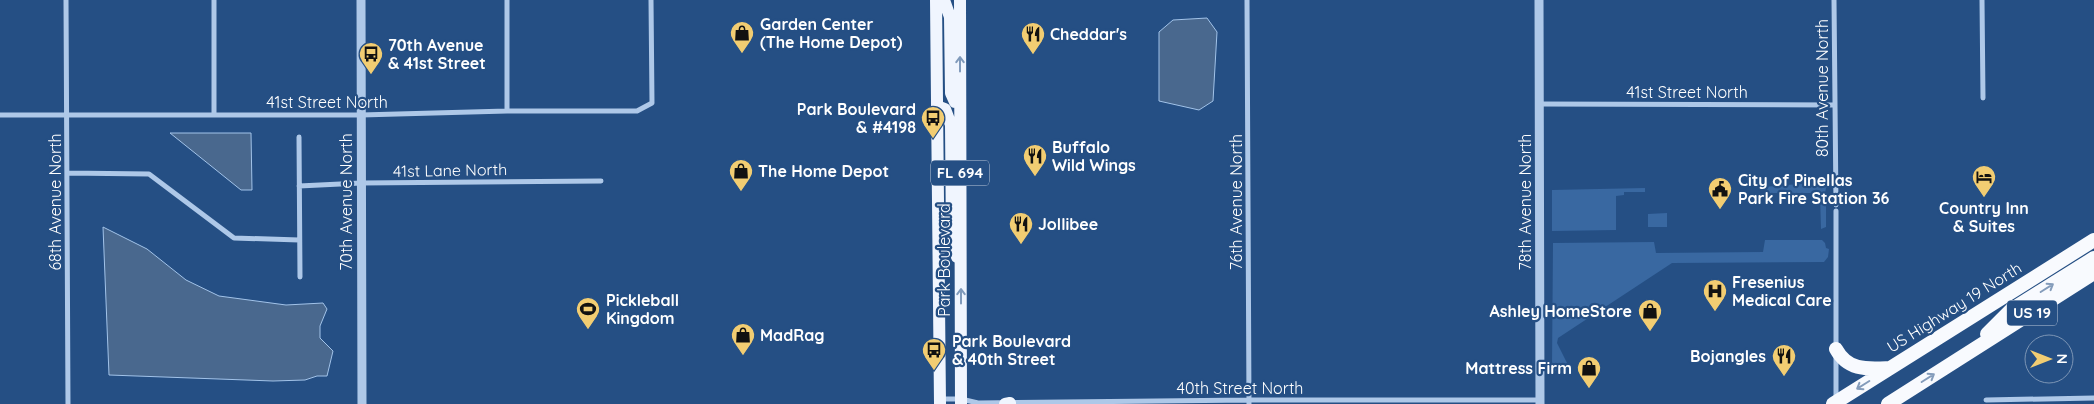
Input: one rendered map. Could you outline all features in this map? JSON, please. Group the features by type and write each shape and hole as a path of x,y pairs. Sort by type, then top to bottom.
{"highway":[{"name":"US Highway 19 North","path":"1835,403 2094,240"},
{"path":"1969,352 2011,310 2094,258"},
{"name":"US 19","path":"1888,404 2094,273"},
{"path":"1836,349 1840,357 1854,367 1865,370 1890,368"}],"main road":[{"name":"Park Boulevard","path":"936,0 940,402"},
{"path":"944,0 950,17 951,93 955,102 960,102"},
{"name":"Park Boulevard","path":"960,0 962,402"},
{"path":"937,106 945,109 951,125 952,240 961,269"}],"street":[{"name":"68th Avenue North","path":"66,0 68,404"},
{"path":"214,0 214,115"},
{"name":"70th Avenue North","path":"361,0 362,404"},
{"path":"507,0 507,111"},
{"name":"41st Street North","path":"0,115 361,115 507,111 638,111 652,103 652,0"},
{"name":"76th Avenue North","path":"1247,0 1249,402"},
{"name":"78th Avenue North","path":"1539,0 1540,402"},
{"name":"80th Avenue North","path":"1834,0 1835,403"},
{"path":"1982,0 1983,98"},
{"name":"41st Street North","path":"1539,104 1835,105"},
{"path":"299,137 300,277"},
{"path":"67,173 150,174 234,238 299,240"},
{"name":"41st Lane North","path":"299,186 362,183 601,181"},
{"path":"1986,400 2094,398"},
{"name":"40th Street North","path":"940,402 1540,402"}],"shaded area":[{"path":"1207,18 1217,32 1213,101 1199,110 1159,101 1159,32 1173,20"},
{"path":"170,133 251,133 252,190 241,190"},
{"path":"1829,182 1829,188 1826,188 1825,193 1764,193 1764,187"},
{"path":"1645,188 1645,192 1624,192 1624,195 1616,196 1616,230 1552,231 1552,190"},
{"path":"1820,195 1826,195 1826,227 1821,229"},
{"path":"1667,213 1667,227 1648,227 1648,214"},
{"path":"103,227 147,249 186,280 219,296 286,305 323,303 327,309 320,326 320,338 333,351 327,376 317,376 305,380 273,381 109,375"},
{"path":"1765,240 1822,240 1826,248 1829,249 1828,257 1824,262 1672,263 1558,338 1557,343 1567,363 1565,368 1557,372 1552,368 1553,243 1654,242 1656,253 1763,252"}],"place":[{"name":"Garden Center (The Home Depot)","path":"742,54"},
{"name":"Cheddar's","path":"1033,55"},
{"name":"70th Avenue & 41st Street","path":"371,75"},
{"name":"Park Boulevard & #4198","path":"933,139"},
{"name":"Buffalo Wild Wings","path":"1035,177"},
{"name":"The Home Depot","path":"741,192"},
{"name":"Country Inn & Suites","path":"1984,198"},
{"name":"City of Pinellas Park Fire Station 36","path":"1720,210"},
{"name":"Jollibee","path":"1021,245"},
{"name":"Fresenius Medical Care","path":"1715,312"},
{"name":"Pickleball Kingdom","path":"588,330"},
{"name":"Ashley HomeStore","path":"1650,332"},
{"name":"MadRag","path":"743,356"},
{"name":"Park Boulevard & 40th Street","path":"934,371"},
{"name":"Bojangles","path":"1784,377"},
{"name":"Mattress Firm","path":"1589,389"}]}
